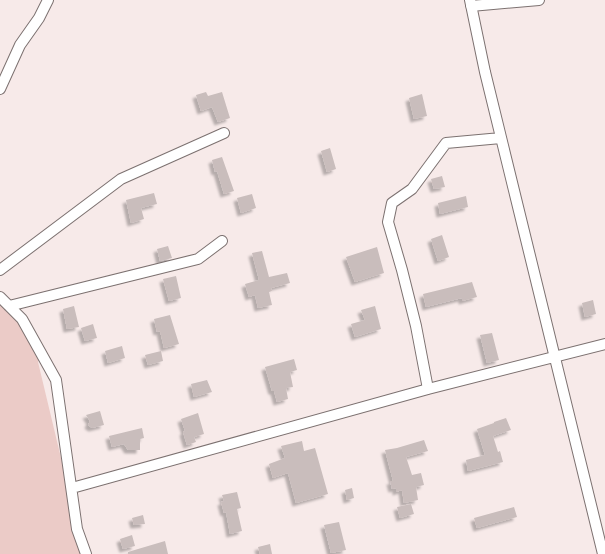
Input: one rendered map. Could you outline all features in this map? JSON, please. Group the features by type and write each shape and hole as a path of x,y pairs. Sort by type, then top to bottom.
{"street":[{"path":"0,89 20,45 39,18 48,0"},
{"path":"539,0 471,3 485,72 603,554"},
{"path":"0,270 121,180 224,133"},
{"path":"428,389 416,326 388,222 392,203 412,189 446,143 501,138"},
{"path":"9,306 198,259 222,241"},
{"path":"0,297 22,318 56,380 77,529 86,554"},
{"path":"72,488 428,389 605,344"}],"shaded area":[{"path":"0,297 41,354 38,362 84,554 0,554"}],"building":[{"path":"206,92 208,96 222,92 230,118 218,122 212,107 201,111 196,95"},
{"path":"422,94 427,116 414,119 409,98"},
{"path":"330,148 336,169 327,172 321,151"},
{"path":"222,157 234,191 224,194 212,160"},
{"path":"442,176 445,187 434,189 431,179"},
{"path":"154,193 157,204 141,208 144,219 131,223 126,200"},
{"path":"252,194 256,208 241,213 237,198"},
{"path":"466,196 468,207 440,214 438,203"},
{"path":"442,235 449,257 438,261 431,239"},
{"path":"168,246 172,258 160,261 157,249"},
{"path":"377,247 384,273 355,282 346,257"},
{"path":"262,251 269,277 287,273 290,283 271,288 272,291 269,292 272,305 258,308 255,295 249,297 245,284 259,280 252,253"},
{"path":"176,276 181,298 169,301 163,279"},
{"path":"472,282 477,297 462,301 462,298 426,307 423,294"},
{"path":"593,300 596,314 585,317 582,303"},
{"path":"74,306 79,327 67,329 63,309"},
{"path":"375,306 381,329 355,337 351,324 365,320 361,310"},
{"path":"170,315 179,344 164,348 160,331 157,332 154,319"},
{"path":"93,324 97,338 85,341 81,328"},
{"path":"492,333 499,360 487,363 480,335"},
{"path":"122,346 125,358 108,363 105,351"},
{"path":"161,351 163,361 148,365 145,355"},
{"path":"294,359 297,370 290,372 293,387 286,388 288,399 277,402 265,367"},
{"path":"207,380 212,392 194,397 191,384"},
{"path":"100,411 104,425 92,428 88,425 90,421 86,415"},
{"path":"198,413 204,434 194,437 196,442 187,445 181,419"},
{"path":"506,418 511,430 493,436 503,462 468,471 466,460 485,455 477,429"},
{"path":"142,428 144,438 140,439 140,450 128,450 124,444 112,447 109,436"},
{"path":"424,440 428,451 406,457 412,475 421,473 424,485 416,487 418,500 404,503 402,490 396,492 396,488 392,489 390,481 393,481 385,450"},
{"path":"302,441 304,451 315,448 328,494 296,503 288,473 273,478 269,464 285,458 281,446"},
{"path":"352,488 354,498 347,500 345,490"},
{"path":"237,492 241,508 237,509 242,531 230,534 226,512 224,513 221,502 224,501 222,495"},
{"path":"411,504 414,514 400,518 397,507"},
{"path":"514,507 517,517 477,528 474,518"},
{"path":"143,515 145,524 134,525 132,518"},
{"path":"339,522 346,550 331,553 324,525"},
{"path":"132,535 135,546 123,549 120,539"},
{"path":"165,541 168,554 128,554 128,552"},
{"path":"270,544 272,554 260,554 258,547"}]}
